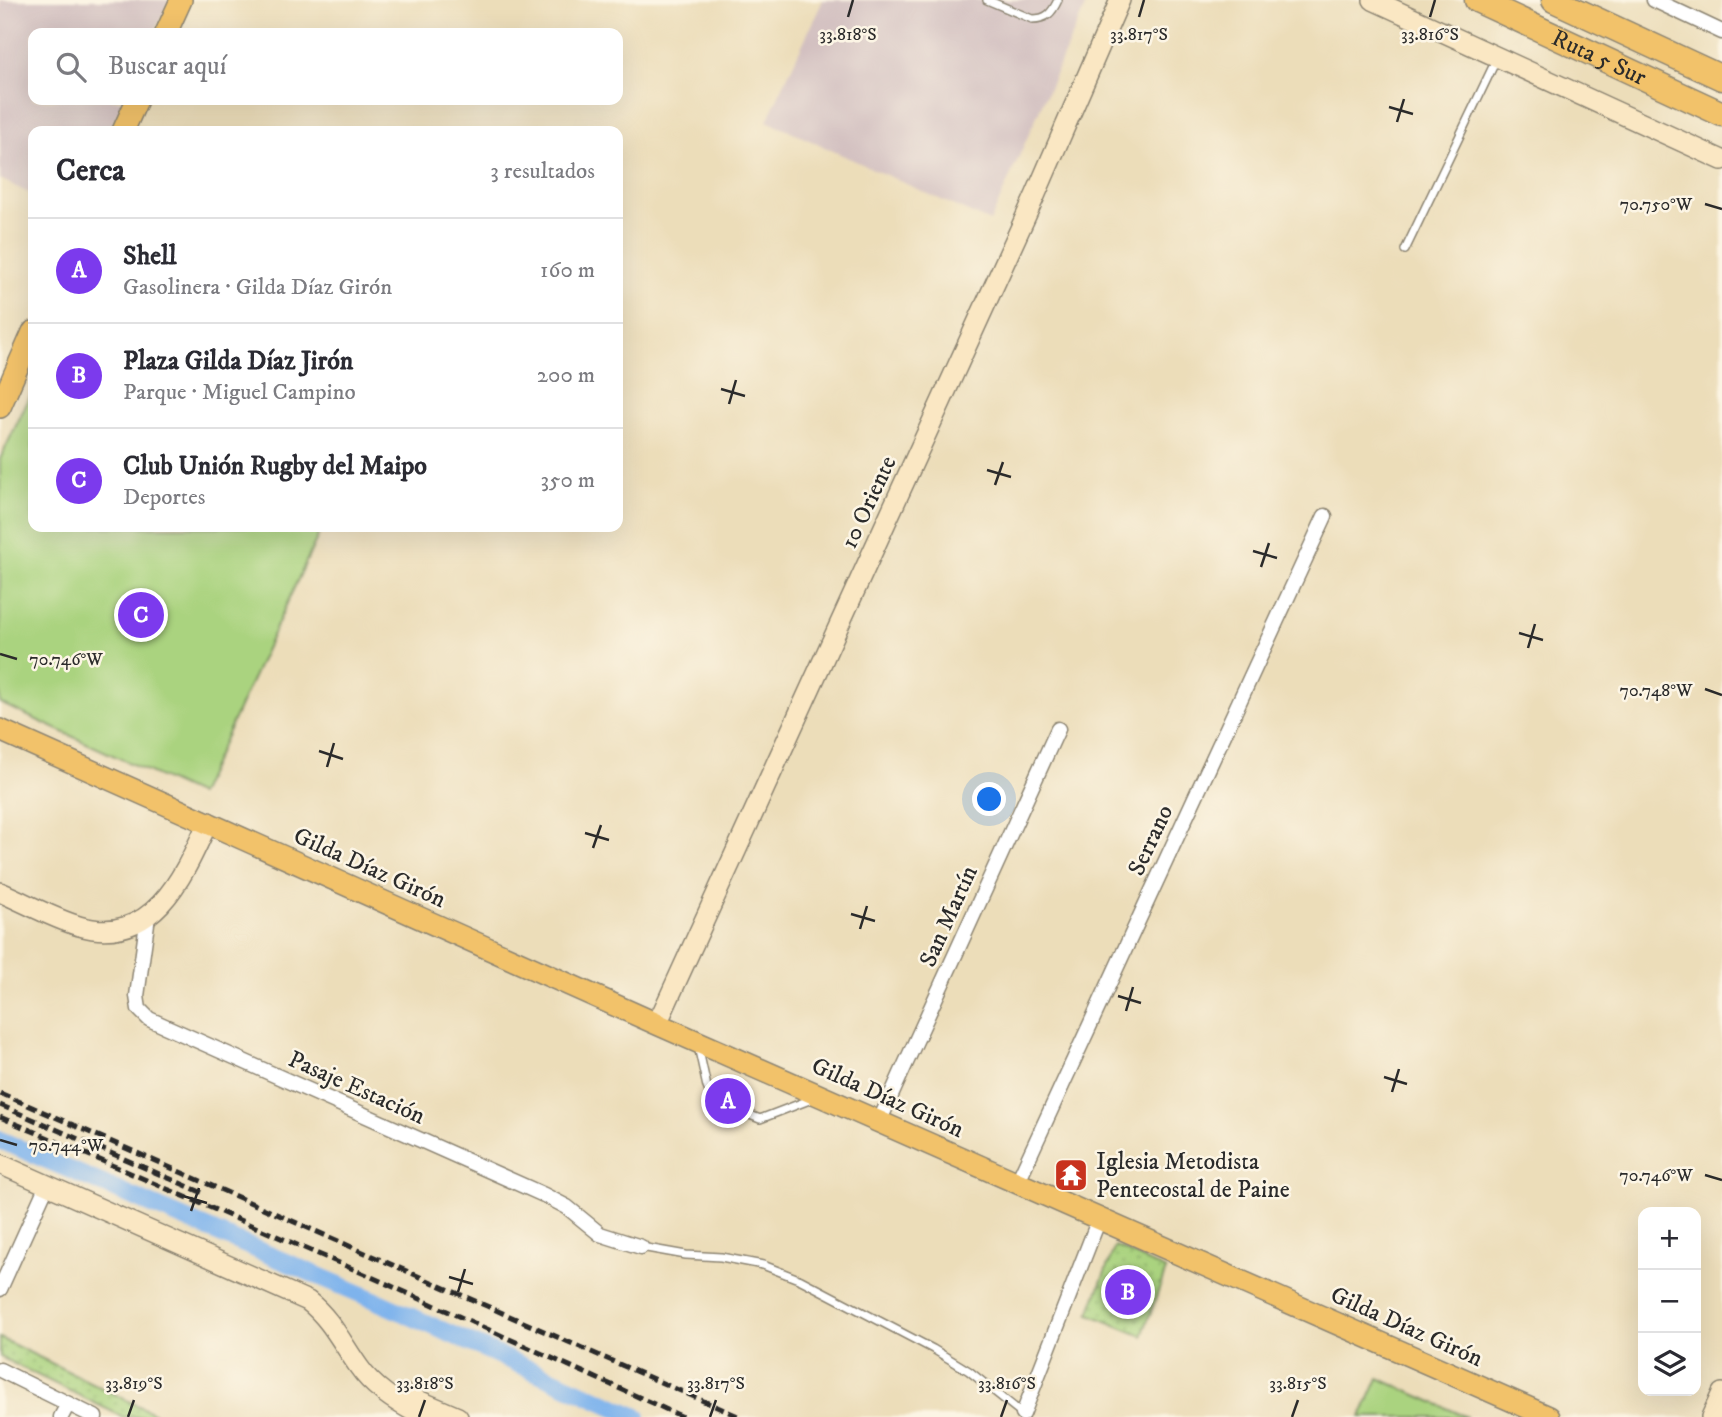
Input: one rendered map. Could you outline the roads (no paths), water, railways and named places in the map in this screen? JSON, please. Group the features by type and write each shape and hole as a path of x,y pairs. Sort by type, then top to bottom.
{"highway":[{"name":"Ruta 5 Sur","path":"1477,0 1722,114"},
{"name":"Ruta 5 Sur","path":"1553,0 1722,78"}],"main road":[{"path":"168,28 181,0"},
{"path":"125,126 135,105"},
{"path":"0,407 28,343"},
{"name":"Gilda Díaz Girón","path":"0,730 657,1024 1549,1417"}],"street":[{"name":"10 Oriente","path":"657,1024 1029,208 1120,0"},
{"path":"1373,0 1722,160"},
{"path":"1654,0 1722,32"},
{"name":"Serrano","path":"1017,1183 1325,516"},
{"name":"San Martín","path":"879,1122 1058,729"},
{"path":"0,892 69,923 91,928 125,926 148,916 177,884 208,822"},
{"name":"Pasaje Estación","path":"148,916 137,1003 149,1019 544,1195 567,1207 600,1234 641,1247"},
{"path":"0,1164 308,1301 327,1318 368,1378 392,1398 424,1417"},
{"path":"0,1289 47,1185"},
{"path":"1025,1416 1099,1219"},
{"path":"0,1370 65,1410 95,1417"},
{"path":"368,1378 458,1417"},
{"path":"1711,1417 1722,1393"}],"lane":[{"path":"987,0 1032,19 1052,13 1058,0"},
{"path":"1405,250 1497,57"},
{"path":"698,1042 708,1092 715,1100 730,1108 756,1118 765,1118 820,1096"},
{"path":"641,1247 763,1265 801,1280 933,1349 969,1371 1025,1416"}],"waterway":[{"path":"0,1140 363,1295 637,1417"}],"railway":[{"path":"0,1093 740,1417"},
{"path":"0,1105 203,1193"},
{"path":"0,1117 367,1275 683,1417"}],"place":[{"name":"Club Unión Rugby del Maipo","path":"141,615"},
{"name":"Shell","path":"728,1101"},
{"name":"Iglesia Metodista Pentecostal de Paine","path":"1071,1175"},
{"name":"Plaza Gilda Díaz Jirón","path":"1128,1292"}]}
